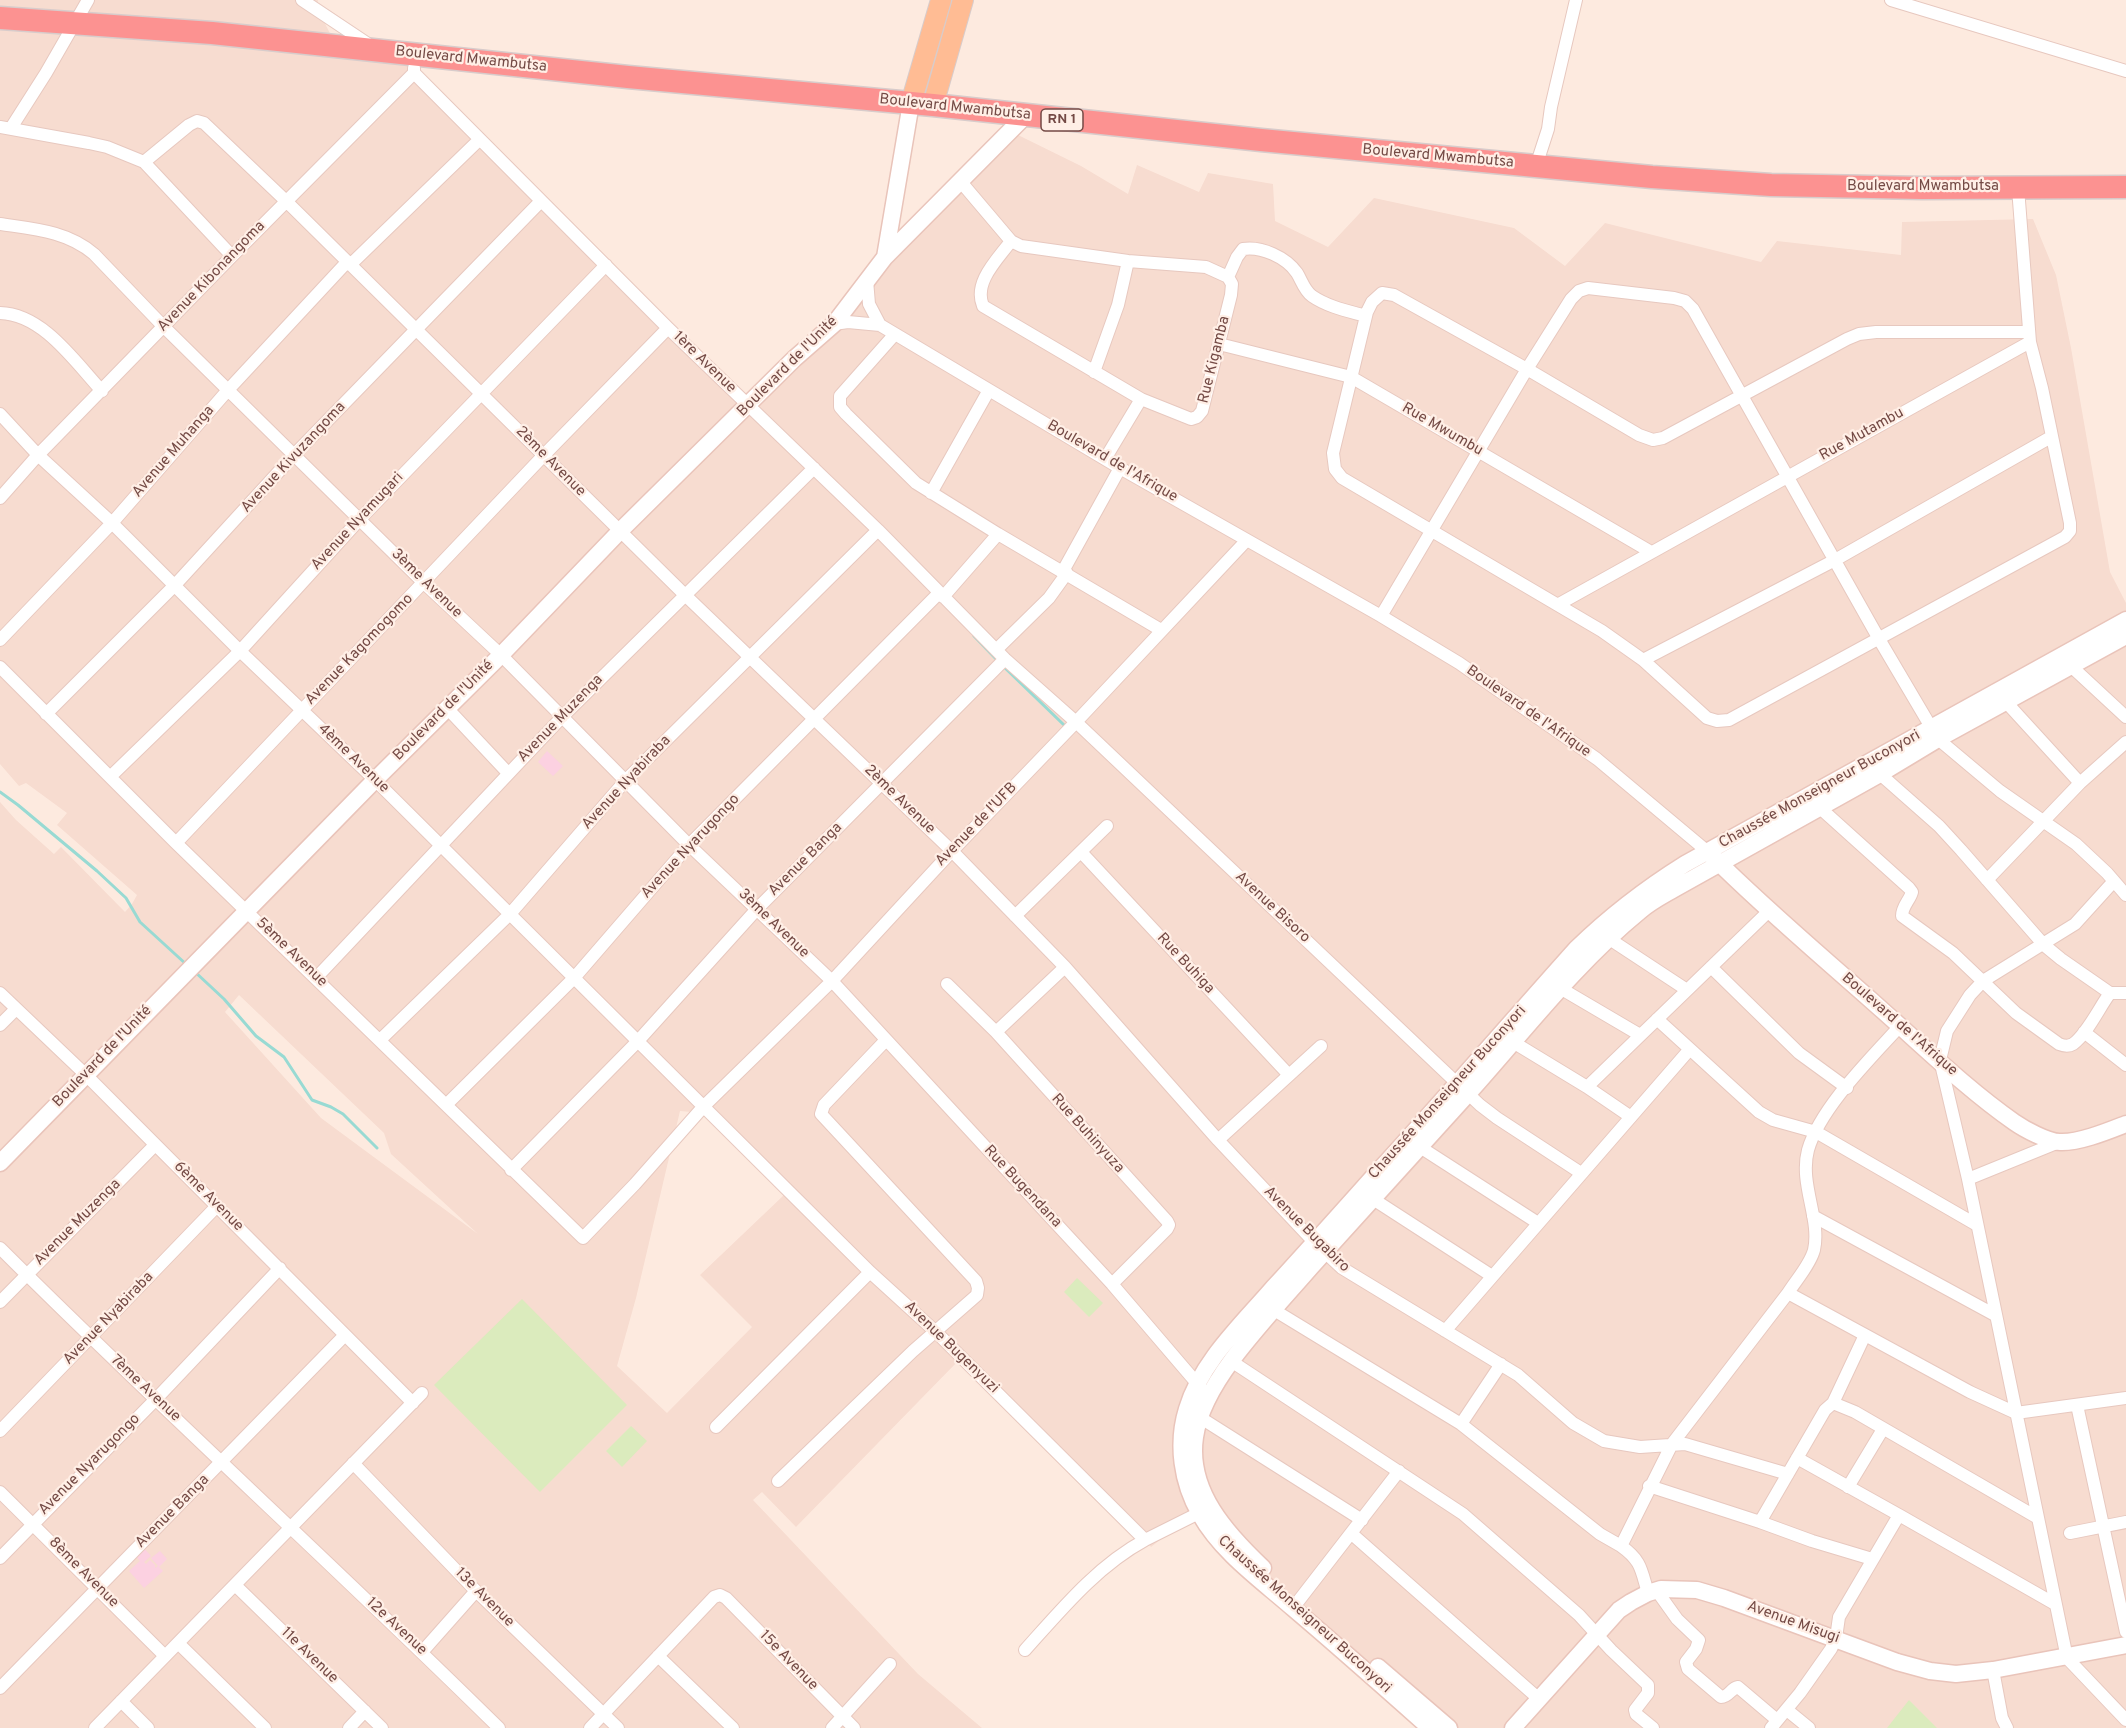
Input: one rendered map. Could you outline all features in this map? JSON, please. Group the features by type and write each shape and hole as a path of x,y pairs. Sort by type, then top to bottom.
{"highway":[{"name":"Boulevard Mwambutsa","path":"0,18 212,33 377,50 414,64 922,104 1652,177 1771,185 2126,187"}],"main road":[{"path":"922,104 941,0"},
{"path":"922,104 963,0"}],"street":[{"path":"88,0 5,128 107,147 144,162 232,256"},
{"path":"302,0 319,4 377,50"},
{"path":"1536,166 1548,129 1576,0"},
{"path":"1891,0 2126,71"},
{"name":"1ère Avenue","path":"414,64 479,140 668,328 878,530 1005,659 1076,722"},
{"name":"Avenue Kibonangoma","path":"0,498 38,455 286,201 414,64"},
{"name":"Boulevard de l'Unité","path":"885,257 922,104"},
{"name":"Boulevard de l'Unité","path":"0,1163 375,780 501,655 620,531 795,359 834,324 885,257 1026,116"},
{"name":"2ème Avenue","path":"144,162 189,125 196,121 204,123 685,595 952,851"},
{"name":"Avenue Muhanga","path":"0,639 112,523 228,390 348,264 479,140"},
{"path":"961,182 1011,241 1030,247 1128,261 1206,267 1228,277 1243,249 1254,248 1267,252 1291,266 1309,294 1320,302 1366,315"},
{"path":"2018,188 2029,337 2042,388 2070,531 2065,537 1729,720 1717,721 1707,718 1643,660 1559,604 1342,478 1335,469 1333,453 1366,315 1372,302 1382,293 1394,295 1639,435 1653,440 1663,438 1859,334 1953,331 2029,337"},
{"name":"Avenue Kivuzangoma","path":"46,714 175,585 294,455 542,201"},
{"name":"3ème Avenue","path":"0,224 65,236 85,246 424,583 501,655 689,844 832,981"},
{"path":"1011,241 985,276 980,298 983,306 1141,399 1105,459"},
{"path":"1094,372 1115,314 1128,261"},
{"name":"Avenue Nyamugari","path":"110,777 240,651 360,519 480,393 606,266"},
{"name":"Rue Kigamba","path":"1141,399 1191,419 1197,417 1202,411 1232,285 1228,277"},
{"path":"867,280 869,304 880,325"},
{"path":"1381,616 1571,299 1579,291 1588,288 1684,301 1693,309 1935,734 1993,785 2076,844 2126,895"},
{"path":"0,313 21,316 49,333 102,391"},
{"name":"Boulevard de l'Afrique","path":"834,324 848,322 880,325 1120,468 1381,616 1458,663 1597,759 1713,857 1900,1026 1995,1108 2017,1124 2059,1142"},
{"name":"Avenue Kagomogomo","path":"176,843 544,455 668,328"},
{"path":"895,334 840,396 840,407 904,472 931,493 1161,630"},
{"name":"Rue Mutambu","path":"1559,604 1788,477 2029,337"},
{"name":"Rue Mwumbu","path":"1219,344 1351,377 1651,552"},
{"path":"931,493 989,390"},
{"name":"4ème Avenue","path":"0,414 38,455 112,523 240,651 375,780 704,1106"},
{"path":"1643,660 1835,560 2051,437"},
{"name":"Avenue Muzenga","path":"316,978 562,717 814,468"},
{"path":"996,650 1049,598 1120,468"},
{"name":"Avenue Nyabiraba","path":"380,1040 510,914 626,780 878,530"},
{"name":"Avenue Nyarugongo","path":"446,1105 574,978 689,844 941,595 998,534"},
{"name":"Avenue de l'UFB","path":"583,1238 635,1184 704,1106 832,981 1246,541"},
{"name":"Chaussée Monseigneur Buconyori","path":"1203,1389 1231,1361 1274,1310 1319,1247 1462,1088 1576,949 1603,922 1654,883 1819,807 1880,774 1935,734 2033,670 2126,620"},
{"name":"Chaussée Monseigneur Buconyori","path":"1430,1728 1296,1604 1205,1510 1195,1459 1193,1413 1203,1389 1236,1329 1319,1247 1373,1199 1420,1147 1462,1088 1514,1042 1560,988 1608,938 1641,909 1713,857 1935,734 2006,702 2126,636"},
{"name":"Avenue Banga","path":"511,1170 638,1041 757,909 1005,659"},
{"name":"5ème Avenue","path":"0,667 176,843 583,1238"},
{"path":"2072,667 2126,717"},
{"path":"2006,702 2080,783"},
{"path":"447,708 508,773"},
{"name":"Avenue Bisoro","path":"1076,722 1462,1088 1497,1118 1581,1173"},
{"path":"1987,880 2080,783 2126,742"},
{"path":"1880,774 1939,826 2044,945 2110,993 2126,993"},
{"path":"1819,807 1909,888 1912,892 1911,896 1902,910 1902,915 1953,953 2016,1013 2059,1044 2072,1045 2084,1032 2110,993"},
{"path":"1015,916 1107,826"},
{"name":"Avenue Bugabiro","path":"952,851 1065,967 1218,1140 1319,1247 1358,1280 1501,1364 1536,1389 1573,1423 1604,1441 1640,1447 1672,1444 1698,1447 1788,1474"},
{"name":"Rue Buhiga","path":"1081,852 1289,1075"},
{"path":"2114,881 2075,924 1983,981 1970,994 1947,1030 1940,1060 1968,1179 2067,1658 2126,1720"},
{"path":"1587,1087 1770,910"},
{"path":"1608,938 1688,990"},
{"path":"996,1032 1065,967"},
{"path":"1711,967 1799,1053 1847,1088"},
{"name":"Rue Bugendana","path":"832,981 1112,1284 1203,1389"},
{"name":"Rue Buhinyuza","path":"947,984 996,1032 1169,1225 1167,1230 1112,1284"},
{"path":"1560,988 1641,1035"},
{"name":"6ème Avenue","path":"0,993 86,1075 413,1403"},
{"path":"0,1025 16,1009"},
{"path":"1657,1019 1759,1112 1773,1120 1816,1132 1977,1225"},
{"path":"1621,1546 1672,1444 1788,1293 1814,1251 1815,1236 1807,1192 1808,1151 1816,1132 1833,1105 1900,1026"},
{"path":"2084,1032 2126,1065"},
{"path":"778,1481 913,1351 977,1295 976,1281 821,1114 824,1106 886,1040"},
{"path":"1514,1042 1631,1117"},
{"path":"1218,1140 1321,1046"},
{"path":"1445,1331 1690,1049"},
{"name":"Avenue Bugenyuzi","path":"704,1106 870,1272 936,1332 1145,1540"},
{"path":"1968,1179 2059,1142 2080,1139 2126,1124"},
{"name":"Avenue Muzenga","path":"0,1302 155,1145"},
{"path":"1420,1147 1538,1223"},
{"path":"1373,1199 1492,1276"},
{"name":"Avenue Nyabiraba","path":"0,1431 217,1206"},
{"path":"1812,1216 1995,1315"},
{"name":"7ème Avenue","path":"0,1248 90,1338 291,1528"},
{"name":"Avenue Nyarugongo","path":"0,1558 280,1268"},
{"path":"717,1427 870,1272"},
{"path":"1788,1293 1970,1392 2016,1413 2126,1398"},
{"path":"1274,1310 1461,1424 1600,1534 1632,1554 1640,1563 1652,1592 1699,1640 1696,1649 1686,1662 1688,1669 1721,1698 1738,1687 1774,1724 1821,1665 1836,1638 1839,1617 1899,1515"},
{"name":"Avenue Banga","path":"0,1688 345,1335"},
{"path":"1760,1521 1825,1410 1833,1403 1865,1335"},
{"path":"1231,1361 1447,1503 1484,1532 1597,1634 1648,1685 1648,1693 1635,1710 1636,1714 1653,1728"},
{"path":"1461,1424 1501,1364"},
{"path":"96,1728 422,1393"},
{"path":"1833,1403 1842,1405 2038,1518"},
{"path":"2077,1405 2126,1632"},
{"path":"1193,1413 1362,1520"},
{"path":"1848,1486 1882,1429"},
{"path":"1797,1458 2055,1604"},
{"name":"13e Avenue","path":"353,1463 476,1591 618,1728"},
{"path":"1296,1604 1399,1471"},
{"path":"1649,1486 1872,1559"},
{"name":"8ème Avenue","path":"0,1492 165,1656"},
{"path":"1025,1650 1092,1578 1126,1550 1205,1510"},
{"path":"2070,1533 2126,1522"},
{"name":"12e Avenue","path":"291,1528 499,1728"},
{"path":"1352,1534 1539,1699"},
{"name":"11e Avenue","path":"235,1585 382,1728"},
{"name":"Avenue Misugi","path":"1652,1592 1678,1589 1697,1590 1836,1638 1897,1662 1930,1671 1956,1674 1993,1671 2126,1646"},
{"path":"422,1652 476,1591"},
{"path":"1513,1728 1619,1610 1652,1592"},
{"name":"15e Avenue","path":"658,1656 714,1597 720,1595 726,1598 854,1728"},
{"name":"Chaussée Monseigneur Buconyori","path":"1296,1604 1449,1728"},
{"path":"178,1643 265,1728"},
{"path":"590,1728 658,1656 733,1728"},
{"path":"832,1728 890,1664"},
{"path":"1993,1671 2002,1718 2007,1728"},
{"path":"121,1701 148,1728"},
{"path":"1787,1710 1809,1728"},
{"path":"349,1728 365,1711"}],"shaded area":[{"path":"0,0 318,0 317,8 336,45 414,54 414,73 748,406 961,182 1018,135 1081,166 1128,194 1137,165 1199,192 1208,173 1273,184 1275,221 1328,247 1374,198 1514,228 1565,266 1605,223 1761,262 1777,241 1901,255 1902,222 2033,219 2056,275 2110,572 2126,603 2126,1728 1435,1728 1274,1586 1208,1514 1175,1528 1151,1547 1097,1485 959,1360 796,1527 762,1492 753,1500 918,1674 982,1728 0,1728 0,802 16,820 54,854 61,847 125,912 137,895 57,825 67,813 26,783 19,786 0,764","holes":["239,995 384,1133 391,1154 478,1234 321,1118 225,1012","680,1111 704,1113 784,1195 700,1275 752,1327 667,1413 617,1366 636,1298"]},
{"path":"547,751 563,766 553,776 538,762"},
{"path":"142,1546 151,1556 144,1562 146,1564 150,1560 155,1568 158,1566 151,1558 160,1551 167,1559 159,1567 163,1571 144,1588 129,1571 140,1561 133,1553"}],"green space":[{"path":"1077,1278 1103,1303 1089,1317 1064,1292"},
{"path":"522,1299 627,1405 540,1492 434,1385"},
{"path":"631,1426 647,1441 622,1467 606,1451"},
{"path":"1909,1700 1937,1728 1887,1728"}],"waterway":[{"path":"974,636 998,661"},
{"path":"1003,666 1064,725"},
{"path":"0,792 97,871 126,898 140,922 187,965"},
{"path":"194,971 224,999 256,1036 284,1057 312,1100 343,1114 377,1148"}]}
